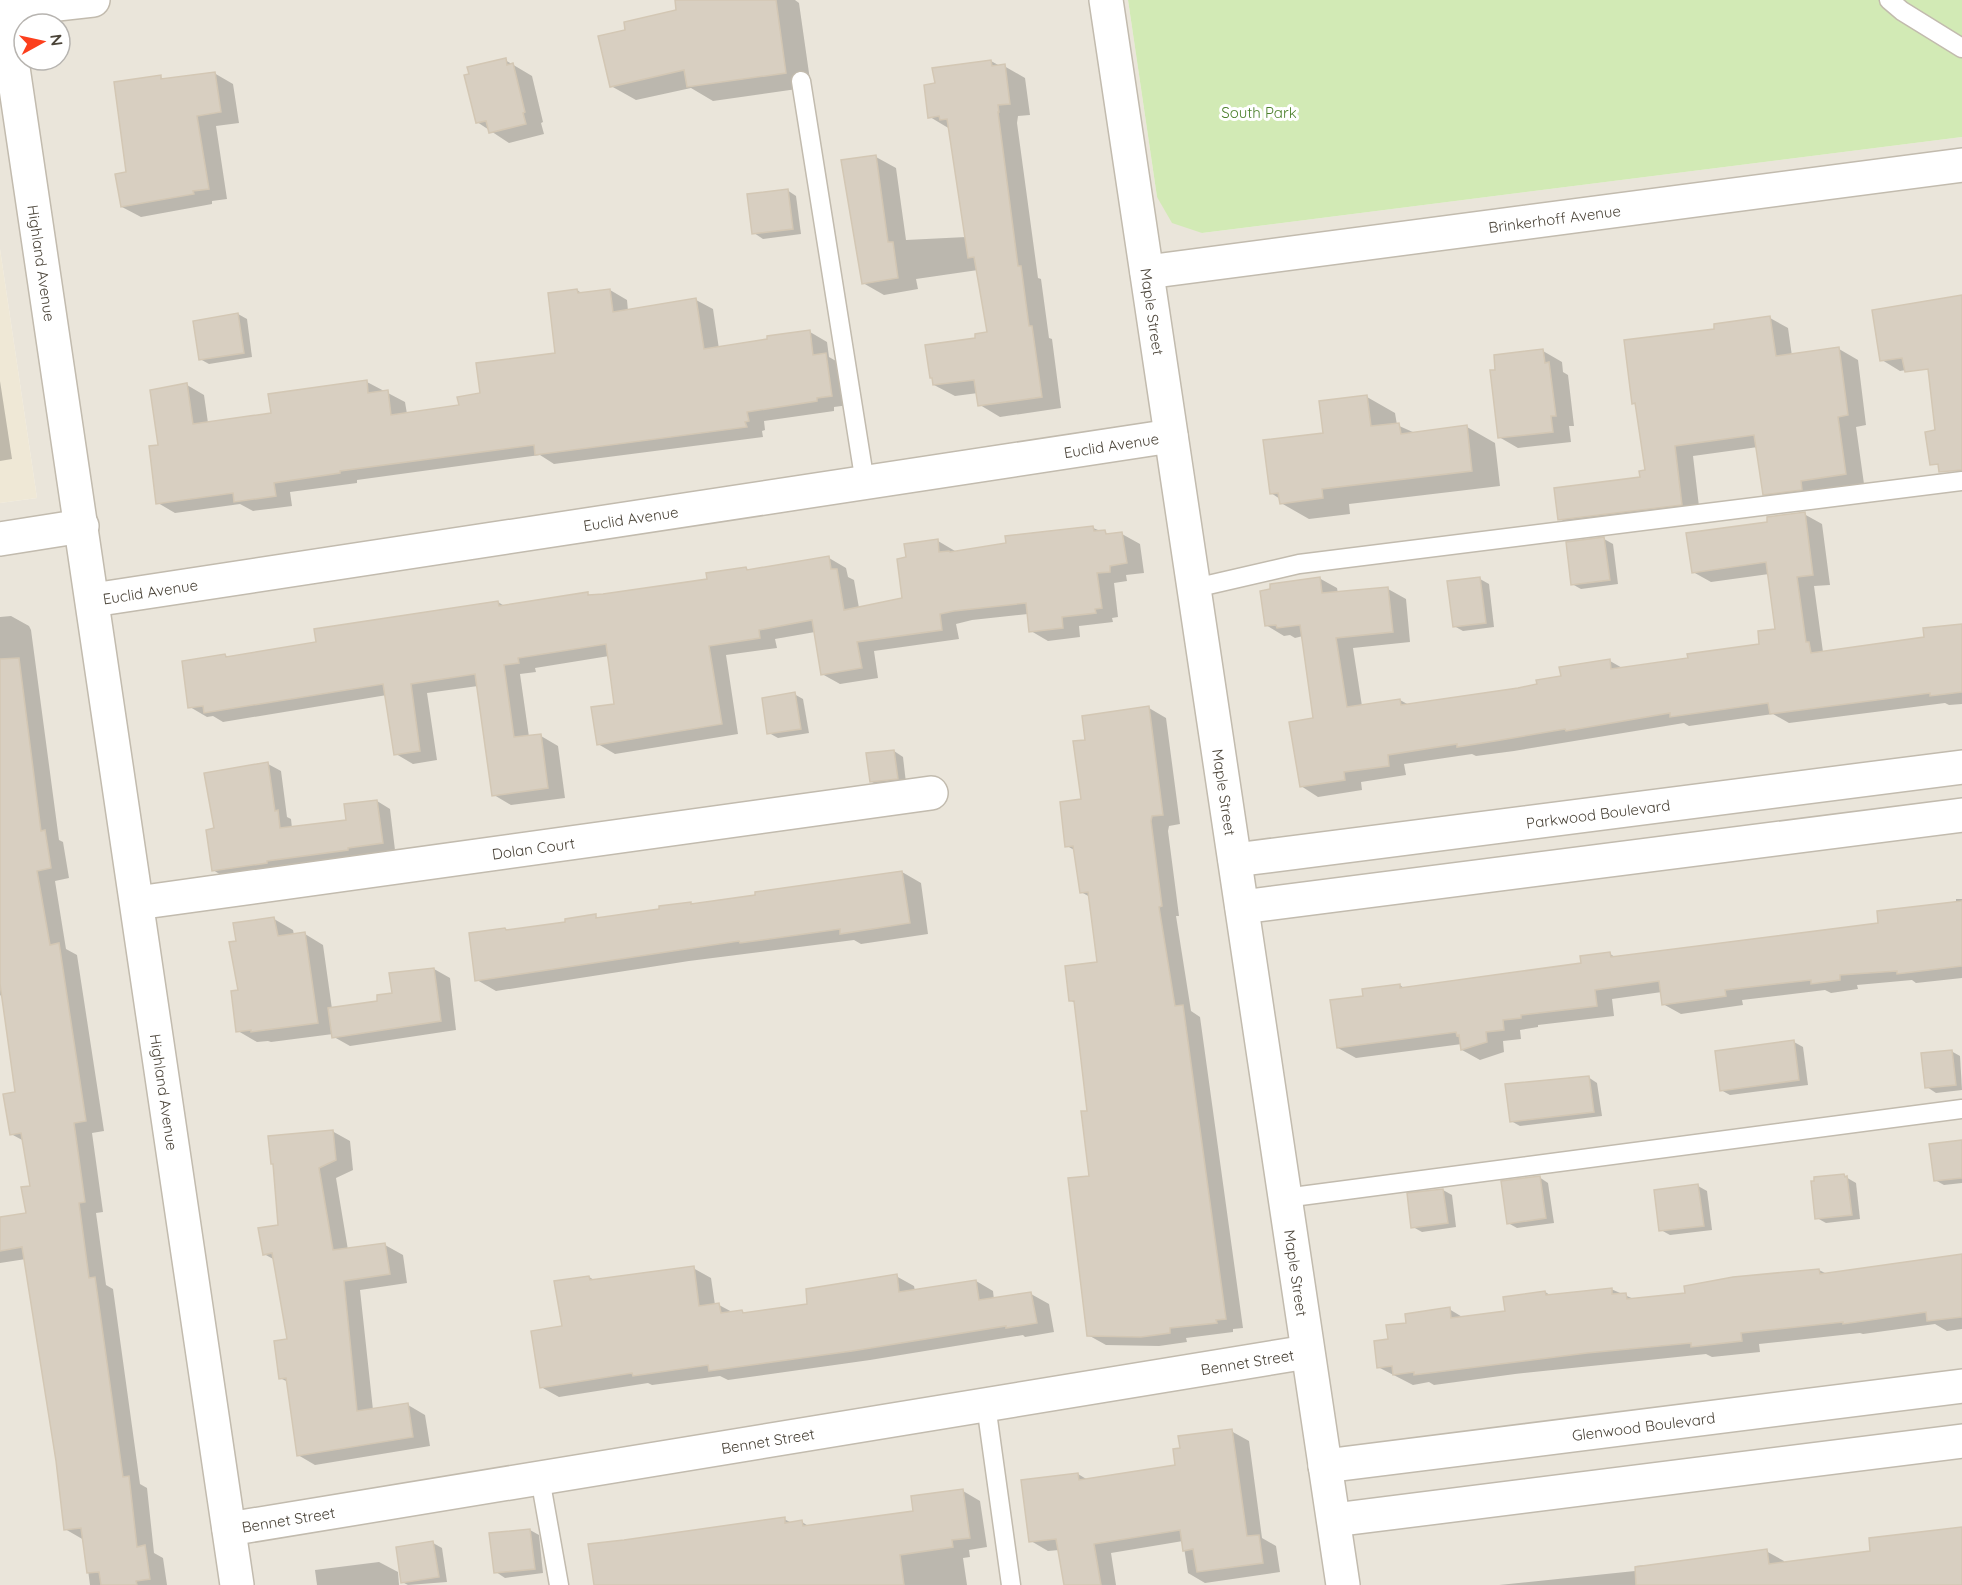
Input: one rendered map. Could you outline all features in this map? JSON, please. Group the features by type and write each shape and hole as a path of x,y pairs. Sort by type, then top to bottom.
{"street":[{"path":"4,5 93,0"},
{"name":"Maple Street","path":"1106,0 1343,1585"},
{"name":"Highland Avenue","path":"4,5 237,1585"},
{"name":"Brinkerhoff Avenue","path":"1147,272 1962,165"},
{"name":"Euclid Avenue","path":"93,600 1171,436"},
{"path":"0,538 82,526"},
{"name":"Parkwood Boulevard","path":"1235,860 1962,767"},
{"name":"Dolan Court","path":"137,903 931,793"},
{"path":"1242,907 1962,815"},
{"name":"Bennet Street","path":"229,1529 1307,1352"},
{"name":"Glenwood Boulevard","path":"1325,1466 1962,1386"},
{"path":"1334,1520 1962,1441"}],"lane":[{"path":"1889,0 1902,11 1962,48"},
{"path":"801,81 865,483"},
{"path":"1195,588 1299,564 1962,481"},
{"path":"1285,1198 1962,1109"},
{"path":"986,1405 1011,1585"},
{"path":"540,1478 559,1585"}],"shaded area":[{"path":"0,0 1128,0 1157,197 1202,233 1962,137 1962,1585 0,1585 0,503 37,498 0,249"},
{"path":"0,249 37,498 0,503"}],"green space":[{"name":"South Park","path":"1128,0 1962,0 1962,137 1202,233 1172,223 1157,197"}],"building":[{"path":"675,0 776,0 786,73 687,87 684,70 610,87 598,36 625,30 624,22 676,10"},
{"path":"506,58 507,65 513,63 526,124 489,133 486,121 476,123 464,75 469,74 467,67"},
{"path":"991,60 992,66 1005,64 1010,104 998,105 998,112 1018,266 1021,266 1029,326 1032,326 1042,397 978,406 974,380 933,385 932,378 930,378 925,345 975,338 975,334 987,332 974,257 968,258 947,119 940,120 939,116 928,118 924,85 935,83 932,68"},
{"path":"215,72 221,112 197,116 209,189 193,191 194,194 121,207 115,174 126,172 114,82 161,75 161,79"},
{"path":"876,155 888,242 893,242 898,278 862,284 841,160"},
{"path":"788,189 793,229 752,234 747,194"},
{"path":"577,289 578,293 610,289 613,312 696,298 704,349 810,330 813,355 826,353 832,396 817,398 817,401 747,412 749,421 745,422 747,427 535,455 534,445 340,471 340,473 274,483 276,496 234,502 233,493 156,504 149,446 158,445 150,390 187,383 193,424 271,413 268,394 367,380 368,393 388,390 391,415 459,405 457,397 480,393 476,363 555,353 548,293"},
{"path":"1962,295 1962,470 1939,472 1938,464 1930,465 1925,432 1935,430 1928,369 1905,372 1902,358 1880,361 1872,310"},
{"path":"238,313 244,353 199,360 193,321"},
{"path":"1770,316 1776,356 1839,347 1848,415 1838,417 1846,474 1801,481 1802,490 1763,495 1754,435 1675,446 1682,505 1558,520 1554,488 1640,477 1639,471 1645,470 1635,403 1632,404 1624,340 1714,329 1714,324"},
{"path":"1543,349 1545,363 1549,362 1556,416 1551,416 1553,432 1498,438 1490,370 1495,370 1494,355"},
{"path":"1367,395 1371,426 1399,423 1401,434 1467,425 1472,471 1322,489 1323,498 1280,504 1278,493 1270,494 1263,440 1323,433 1319,401"},
{"path":"1805,512 1813,575 1797,577 1806,642 1809,642 1811,653 1924,637 1923,628 1962,624 1962,692 1930,696 1930,693 1770,714 1768,703 1670,717 1670,713 1566,731 1565,729 1457,747 1457,744 1388,755 1389,766 1344,772 1345,780 1300,787 1289,722 1313,718 1300,625 1277,628 1276,625 1265,626 1260,591 1270,589 1270,584 1320,577 1322,593 1388,587 1393,632 1336,638 1347,707 1400,699 1401,705 1537,684 1536,680 1561,676 1559,667 1610,659 1611,669 1688,658 1687,654 1759,644 1758,631 1775,629 1766,562 1692,573 1686,533 1767,522 1767,517"},
{"path":"1093,526 1094,531 1105,530 1106,534 1122,532 1127,563 1110,566 1110,572 1097,573 1102,608 1095,609 1096,613 1062,617 1063,628 1029,632 1026,603 940,614 942,630 857,642 862,668 821,675 812,620 759,630 760,638 709,646 722,724 597,745 591,707 614,704 606,644 518,658 519,663 504,665 514,737 541,734 548,788 492,796 475,674 411,684 420,751 394,755 383,684 204,713 203,706 188,708 182,661 225,654 226,657 316,642 314,629 498,601 499,606 588,592 588,595 603,594 707,579 706,573 746,567 747,570 829,556 831,569 837,569 844,610 902,598 897,559 906,557 904,544 938,539 939,552 950,552 1006,543 1005,536"},
{"path":"1604,537 1610,580 1571,585 1566,542"},
{"path":"1480,577 1486,623 1453,627 1447,581"},
{"path":"19,658 41,831 45,830 51,868 37,871 50,945 59,943 86,1121 74,1123 85,1202 79,1203 89,1278 95,1277 123,1477 129,1476 137,1547 145,1545 150,1579 136,1581 137,1585 101,1585 99,1572 87,1573 81,1528 64,1530 56,1461 22,1247 0,1251 0,1217 26,1213 21,1187 30,1186 21,1133 10,1135 3,1094 15,1092 0,984 0,659"},
{"path":"795,692 801,729 767,734 762,698"},
{"path":"1149,706 1163,815 1152,816 1151,821 1162,906 1159,907 1175,1006 1183,1005 1226,1319 1216,1320 1217,1323 1170,1328 1170,1333 1141,1337 1087,1336 1068,1178 1089,1176 1081,1111 1087,1111 1074,1001 1069,1001 1065,966 1097,962 1088,892 1080,893 1073,846 1065,847 1060,802 1081,799 1073,741 1085,740 1082,716"},
{"path":"894,750 898,779 870,782 866,753"},
{"path":"268,762 275,811 278,810 280,828 346,820 344,804 377,800 383,843 212,871 206,830 214,828 204,773"},
{"path":"902,871 910,923 840,934 840,929 740,943 739,941 475,981 469,933 565,922 565,919 596,914 596,918 659,909 659,906 755,895 755,892"},
{"path":"1962,901 1962,966 1897,974 1897,971 1840,975 1840,980 1811,984 1811,980 1725,990 1726,996 1662,1005 1659,981 1595,990 1597,1006 1521,1015 1521,1018 1503,1020 1504,1030 1486,1032 1487,1042 1461,1050 1459,1035 1457,1036 1456,1032 1337,1048 1330,1000 1363,996 1362,989 1400,984 1400,988 1581,963 1580,956 1610,952 1611,957 1878,923 1877,911"},
{"path":"274,917 278,936 305,932 318,1023 236,1032 231,991 238,990 229,942 236,941 233,923"},
{"path":"434,968 441,1021 332,1038 328,1008 377,1001 377,995 392,993 389,973"},
{"path":"1794,1040 1799,1080 1720,1091 1715,1051"},
{"path":"1952,1050 1956,1085 1925,1088 1921,1053"},
{"path":"1589,1076 1594,1112 1510,1122 1505,1084"},
{"path":"333,1130 336,1160 319,1168 333,1250 385,1243 390,1274 344,1281 357,1411 408,1403 413,1437 297,1456 286,1378 279,1379 274,1341 287,1339 272,1253 263,1255 258,1228 278,1225 273,1164 271,1164 268,1136"},
{"path":"1962,1140 1962,1178 1934,1181 1929,1144"},
{"path":"1844,1174 1845,1177 1847,1176 1852,1215 1815,1219 1811,1181 1814,1181 1814,1177"},
{"path":"1540,1176 1546,1218 1507,1224 1501,1181"},
{"path":"1698,1184 1704,1226 1659,1231 1654,1190"},
{"path":"1443,1189 1448,1223 1411,1228 1407,1193"},
{"path":"1962,1254 1962,1317 1927,1321 1926,1312 1843,1324 1843,1322 1741,1333 1742,1341 1691,1347 1691,1343 1587,1353 1414,1375 1414,1372 1393,1375 1392,1366 1377,1368 1374,1341 1388,1339 1386,1325 1406,1323 1405,1314 1450,1307 1451,1318 1505,1311 1503,1297 1545,1291 1546,1295 1612,1288 1612,1294 1626,1293 1627,1299 1685,1293 1684,1286 1733,1277 1819,1269 1820,1274"},
{"path":"694,1266 699,1306 719,1303 721,1313 742,1310 743,1313 807,1304 806,1289 897,1274 899,1292 976,1280 979,1300 1031,1292 1037,1323 709,1371 708,1365 633,1376 632,1373 540,1388 531,1331 562,1326 554,1281 589,1276 590,1280"},
{"path":"1232,1429 1247,1536 1259,1535 1263,1563 1197,1572 1193,1549 1183,1551 1180,1530 1094,1544 1101,1585 1064,1585 1056,1539 1029,1542 1021,1480 1078,1473 1079,1480 1175,1465 1173,1449 1180,1448 1178,1436"},
{"path":"963,1489 970,1538 952,1540 953,1547 900,1555 904,1585 594,1585 588,1544 785,1517 785,1523 802,1520 803,1526 913,1511 911,1496"},
{"path":"1962,1527 1962,1585 1636,1585 1635,1567 1767,1549 1769,1564 1870,1551 1869,1538"},
{"path":"530,1529 535,1569 494,1573 489,1533"},
{"path":"433,1541 439,1577 401,1583 396,1547"}]}
